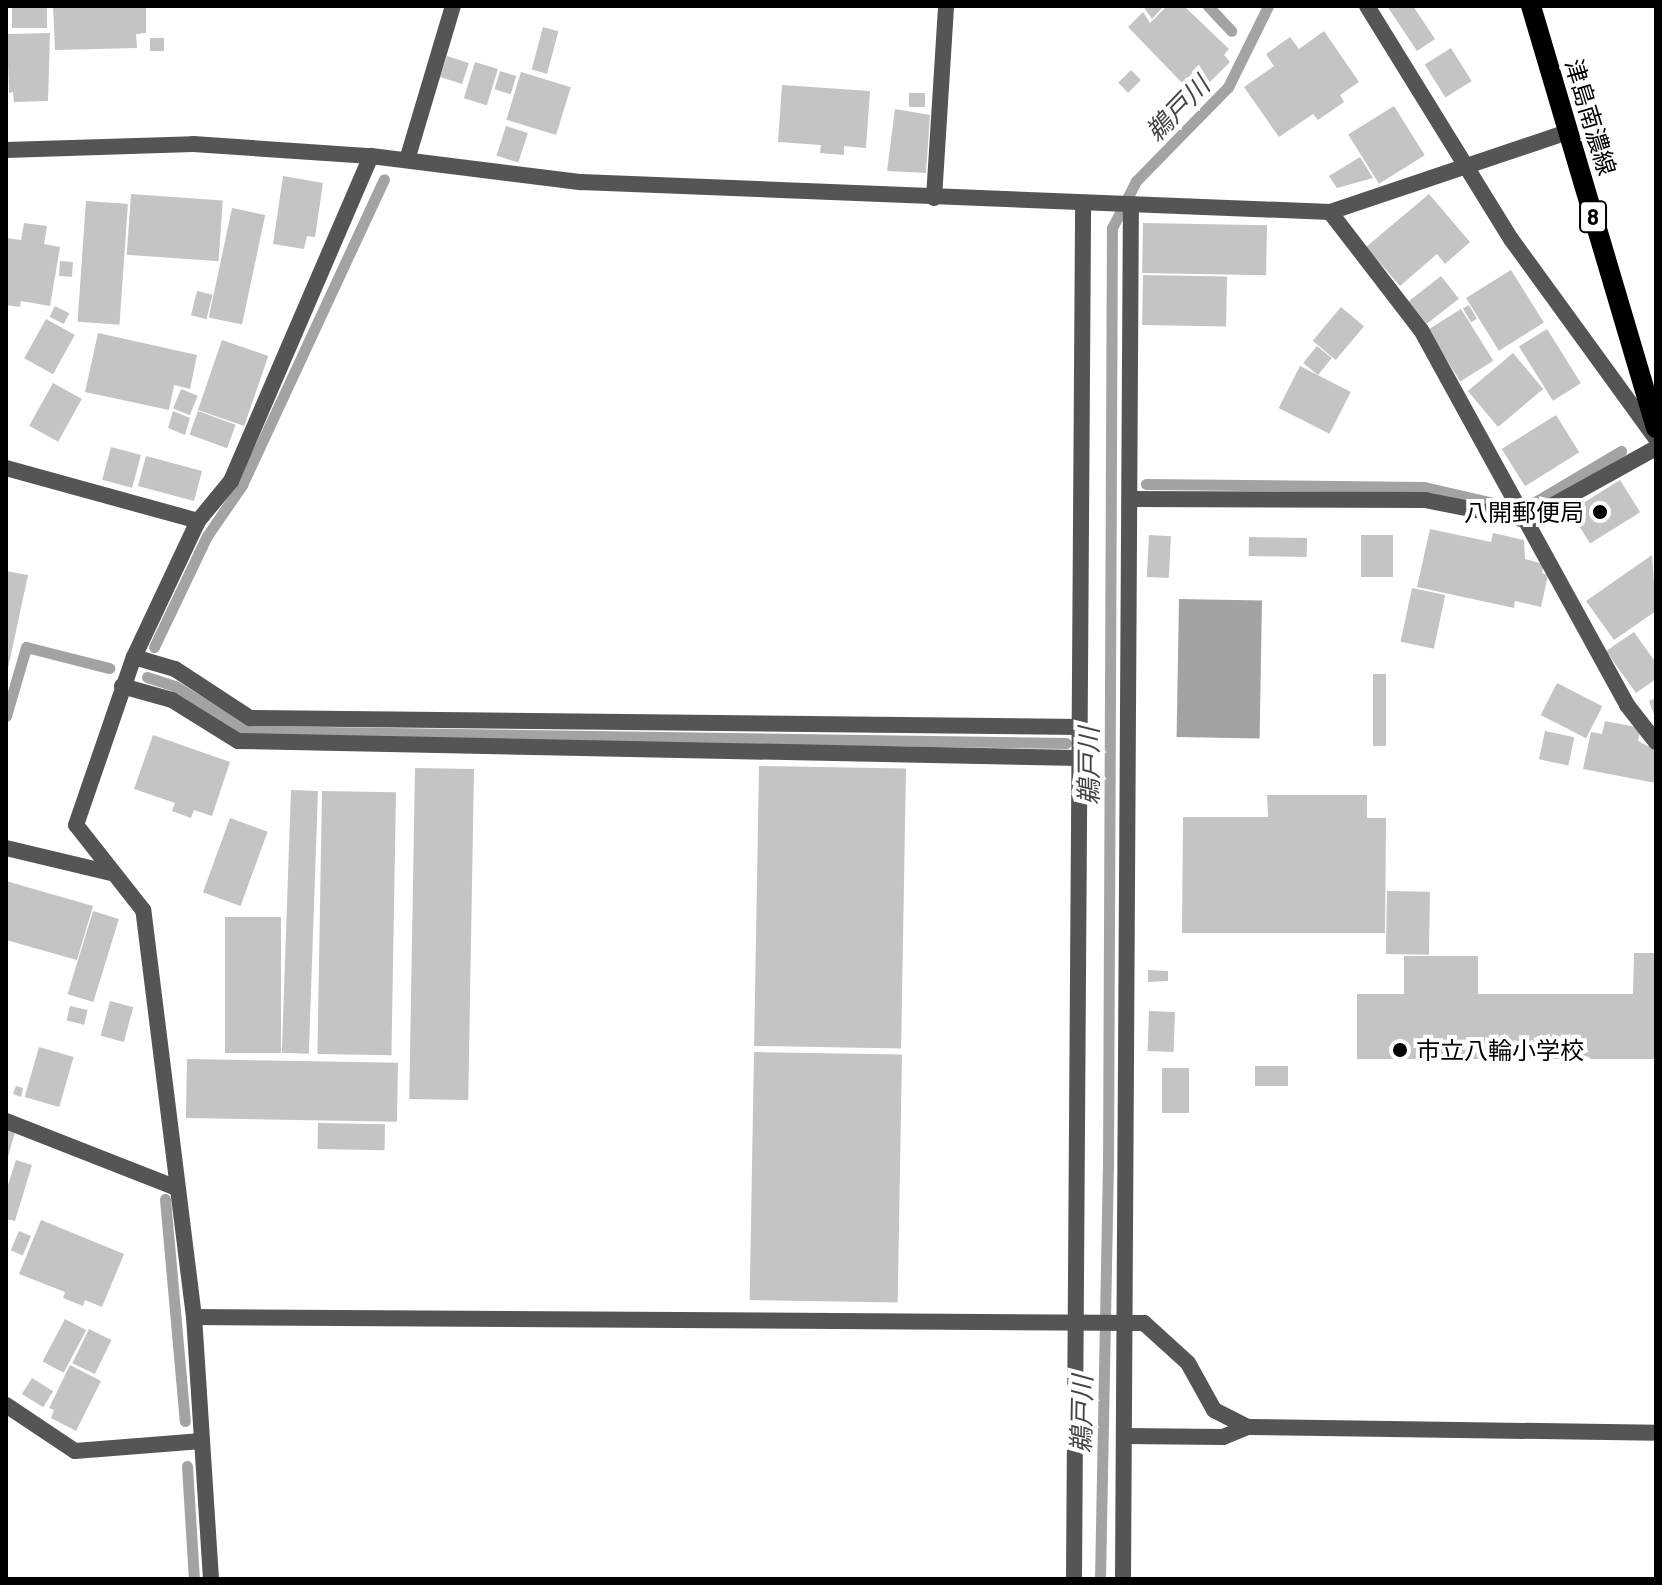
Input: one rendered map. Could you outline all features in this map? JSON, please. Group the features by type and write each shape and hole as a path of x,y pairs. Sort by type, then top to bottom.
{"main road":[{"name":"津島南濃線","path":"1531,6 1652,402 1656,428"}],"street":[{"path":"407,160 453,6"},
{"path":"934,198 946,6"},
{"path":"1367,6 1470,165 1511,239 1656,438"},
{"path":"6,150 193,144 371,156 581,182 1131,208 1330,212 1568,132"},
{"path":"211,1579 194,1317 174,1187 143,910 76,825 134,657 198,521 231,481 371,156"},
{"path":"1074,1579 1079,1323 1079,758 1091,205"},
{"path":"1123,1579 1124,1436 1120,1323 1131,208"},
{"path":"1330,212 1421,330 1627,705 1656,742"},
{"path":"1130,499 1425,500 1526,520 1656,448"},
{"path":"6,468 198,521"},
{"path":"134,657 175,669 250,718 1080,727"},
{"path":"122,686 172,700 238,741 1079,758"},
{"path":"6,848 111,873"},
{"path":"6,1121 174,1187"},
{"path":"194,1317 1144,1323 1188,1363 1214,1410 1248,1427"},
{"path":"6,1405 75,1451 202,1441"},
{"path":"1124,1436 1223,1437 1248,1427 1656,1433"}],"shaded area":[{"path":"1179,599 1262,600 1260,738 1177,737"}],"building":[{"path":"12,6 47,6 47,28 12,28"},
{"path":"53,6 146,6 146,33 136,34 137,48 55,50"},
{"path":"1143,6 1164,6 1152,19"},
{"path":"1167,6 1184,6 1229,49 1224,55 1230,62 1203,89 1197,82 1189,90 1128,27 1143,12 1150,23"},
{"path":"1387,6 1413,6 1435,39 1417,51"},
{"path":"543,27 558,31 547,74 532,70"},
{"path":"1324,31 1359,82 1340,95 1344,102 1318,120 1313,114 1279,137 1244,87 1274,66 1266,54 1290,37 1299,49"},
{"path":"50,33 48,101 14,102 13,92 9,93 7,34"},
{"path":"150,38 164,38 164,51 150,51"},
{"path":"1451,48 1472,81 1445,98 1425,64"},
{"path":"447,56 469,63 462,84 440,77"},
{"path":"475,62 498,69 487,105 464,98"},
{"path":"1131,70 1141,80 1128,93 1118,83"},
{"path":"500,71 516,76 511,94 494,89"},
{"path":"521,72 571,87 556,135 506,120"},
{"path":"782,85 870,91 866,148 844,146 844,155 820,153 821,145 778,142"},
{"path":"909,93 925,93 925,107 909,107"},
{"path":"1394,106 1425,155 1379,184 1348,135"},
{"path":"895,109 930,115 926,173 887,171"},
{"path":"506,126 528,133 518,163 496,155"},
{"path":"1360,157 1373,178 1337,188 1329,176"},
{"path":"283,176 323,183 315,237 307,236 304,249 273,244"},
{"path":"131,194 223,200 219,261 127,255"},
{"path":"1429,194 1470,242 1445,264 1437,254 1400,286 1366,247"},
{"path":"86,201 128,204 119,325 78,322"},
{"path":"232,208 265,215 242,325 209,318"},
{"path":"24,223 47,226 44,244 60,247 50,306 21,301 20,307 6,305 6,238 21,240"},
{"path":"1143,223 1267,225 1266,275 1142,273"},
{"path":"60,261 73,262 72,277 59,276"},
{"path":"1511,270 1544,323 1499,351 1466,298"},
{"path":"1143,275 1227,276 1226,326 1142,325"},
{"path":"1441,276 1459,299 1427,324 1409,301"},
{"path":"197,291 213,295 206,319 191,315"},
{"path":"1469,305 1477,319 1471,322 1463,308"},
{"path":"55,306 69,313 64,324 50,317"},
{"path":"1341,307 1364,326 1336,360 1313,341"},
{"path":"1461,309 1493,361 1460,381 1428,330"},
{"path":"46,319 75,335 53,374 24,358"},
{"path":"1547,329 1581,383 1553,401 1519,346"},
{"path":"98,333 197,355 190,389 174,385 169,410 85,392"},
{"path":"222,340 268,356 244,426 198,410"},
{"path":"1317,346 1332,358 1318,375 1303,363"},
{"path":"1513,353 1543,389 1498,427 1468,391"},
{"path":"1300,366 1351,392 1329,434 1279,408"},
{"path":"53,383 82,399 58,442 29,426"},
{"path":"181,389 198,396 190,415 173,408"},
{"path":"173,411 190,418 185,435 168,428"},
{"path":"198,411 236,425 227,448 189,434"},
{"path":"1556,415 1579,452 1525,486 1502,449"},
{"path":"111,447 141,455 132,488 102,480"},
{"path":"146,456 202,471 194,501 138,486"},
{"path":"1620,480 1640,512 1590,543 1570,511"},
{"path":"1430,529 1491,542 1493,533 1524,540 1525,559 1544,564 1542,573 1548,575 1541,607 1515,601 1514,608 1417,587"},
{"path":"1149,535 1171,536 1169,578 1147,577"},
{"path":"1361,535 1393,535 1393,577 1361,577"},
{"path":"1249,537 1307,538 1307,557 1249,556"},
{"path":"1652,555 1656,611 1614,640 1586,601"},
{"path":"6,571 28,575 7,673 6,673"},
{"path":"1412,588 1445,595 1434,649 1401,642"},
{"path":"1634,632 1656,663 1656,679 1636,693 1606,651"},
{"path":"1373,674 1386,674 1386,746 1373,746"},
{"path":"1557,683 1602,706 1586,738 1541,715"},
{"path":"1656,698 1656,720 1649,701"},
{"path":"1605,721 1641,728 1638,741 1656,750 1656,783 1583,769 1591,732 1602,734"},
{"path":"1545,731 1574,737 1568,766 1539,759"},
{"path":"153,735 230,762 212,816 194,810 191,818 172,811 175,803 134,789"},
{"path":"759,766 906,769 901,1049 754,1046"},
{"path":"415,768 474,769 468,1100 409,1099"},
{"path":"291,790 318,791 309,1054 282,1053"},
{"path":"322,791 396,792 391,1055 317,1054"},
{"path":"1267,795 1367,795 1367,818 1386,818 1385,933 1182,933 1183,817 1268,817"},
{"path":"230,818 268,832 241,906 203,892"},
{"path":"6,881 93,906 77,960 6,940"},
{"path":"1387,891 1430,892 1429,955 1386,954"},
{"path":"93,911 119,919 93,1002 68,994"},
{"path":"225,917 281,917 281,1053 225,1053"},
{"path":"1634,953 1656,953 1656,1059 1357,1059 1357,994 1404,994 1404,956 1478,956 1478,994 1633,994"},
{"path":"1148,970 1168,971 1168,981 1148,982"},
{"path":"110,1001 133,1007 124,1042 101,1036"},
{"path":"70,1006 88,1010 84,1025 67,1021"},
{"path":"1149,1011 1175,1012 1174,1052 1148,1051"},
{"path":"39,1047 74,1057 59,1107 25,1097"},
{"path":"754,1052 902,1055 898,1303 750,1300"},
{"path":"187,1059 398,1063 397,1122 186,1118"},
{"path":"1255,1066 1288,1066 1288,1086 1255,1086"},
{"path":"1162,1068 1189,1068 1189,1113 1162,1113"},
{"path":"16,1086 23,1088 21,1097 13,1094"},
{"path":"318,1123 385,1124 385,1150 318,1149"},
{"path":"6,1129 15,1132 7,1160 6,1160"},
{"path":"16,1160 32,1165 15,1221 6,1219 6,1191"},
{"path":"41,1220 124,1254 102,1307 85,1300 83,1306 63,1298 65,1292 19,1274"},
{"path":"19,1231 31,1236 23,1255 11,1250"},
{"path":"65,1319 86,1330 64,1373 42,1361"},
{"path":"89,1329 111,1340 95,1374 72,1363"},
{"path":"70,1365 101,1381 76,1431 51,1418 54,1410 49,1408"},
{"path":"32,1378 53,1391 43,1407 22,1394"}],"waterway":[{"path":"1208,6 1231,31"},
{"name":"鵜戸川","path":"1100,1579 1108,1168 1112,228 1136,181 1228,87 1268,6"},
{"path":"154,647 207,536 242,485 384,179"},
{"path":"1530,505 1621,451"},
{"path":"1146,484 1424,487 1506,506"},
{"path":"6,716 26,647 109,668"},
{"path":"147,677 175,686 248,731 1066,743"},
{"path":"165,1199 185,1421"},
{"path":"187,1466 194,1579"}],"place":[{"name":"八開郵便局","path":"1600,512"},
{"name":"市立八輪小学校","path":"1400,1050"}]}
